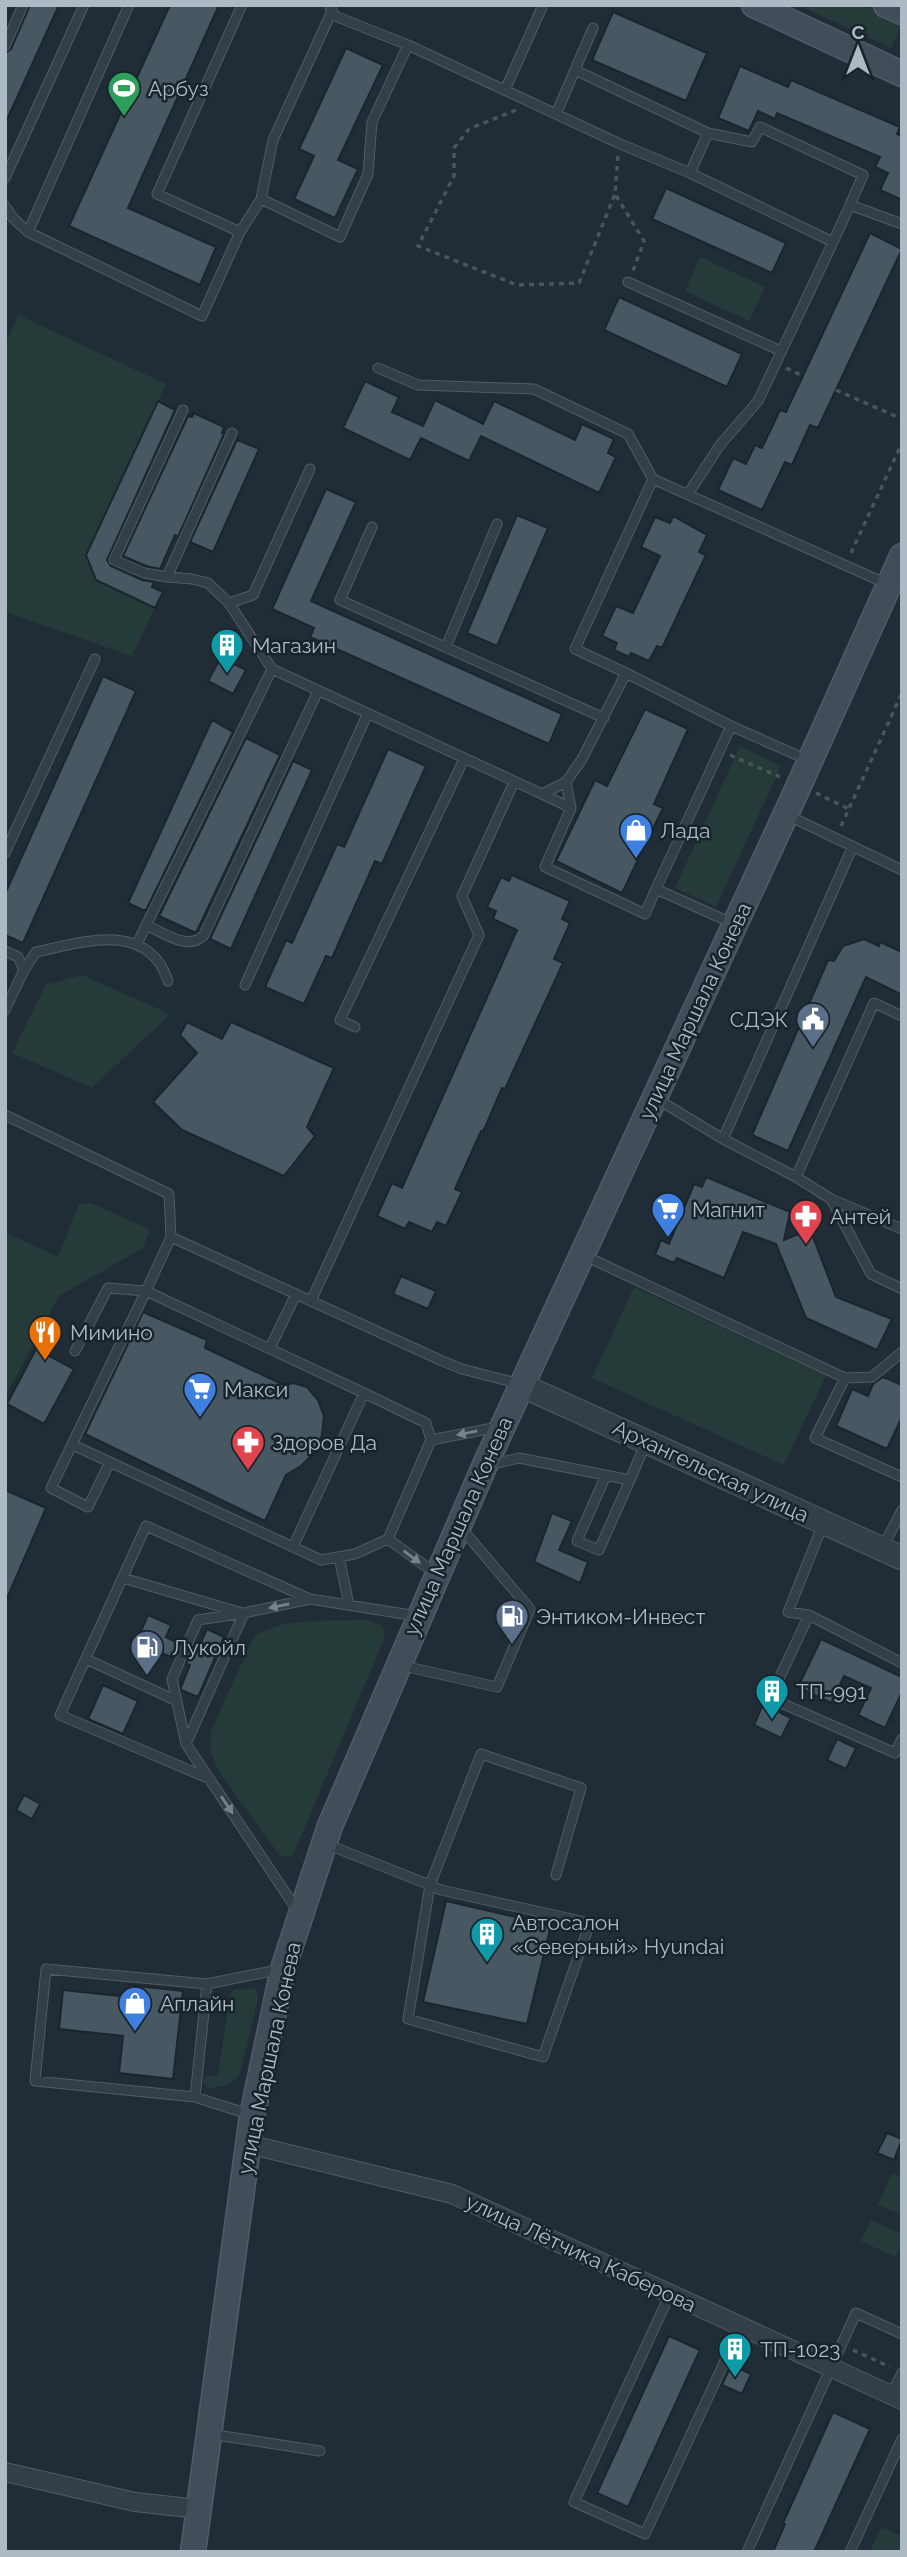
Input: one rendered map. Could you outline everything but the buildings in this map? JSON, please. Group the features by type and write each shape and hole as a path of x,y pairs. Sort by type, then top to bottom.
{"main road":[{"path":"754,5 902,74"},
{"path":"886,5 902,12"},
{"name":"улица Маршала Конева","path":"193,2552 253,2116 283,1969 324,1844 418,1616 484,1466 786,814 902,556"}],"street":[{"name":"Архангельская улица","path":"521,1385 892,1554"},
{"name":"улица Лётчика Каберова","path":"248,2144 452,2194 897,2398"},
{"path":"5,2472 135,2502 198,2509"}],"lane":[{"path":"5,46 23,5"},
{"path":"5,178 84,5"},
{"path":"28,232 130,5"},
{"path":"240,232 157,194 242,5"},
{"path":"505,90 543,5"},
{"path":"5,206 28,232 201,316 240,232 261,199 273,140 330,8"},
{"path":"330,8 335,16 408,45 618,143 690,173 833,242"},
{"path":"556,114 593,28"},
{"path":"261,199 340,237 369,174 372,122 408,45"},
{"path":"575,70 708,133 752,142 760,127 863,175 758,401 719,445 688,494"},
{"path":"690,173 708,133"},
{"path":"850,205 902,224"},
{"path":"628,282 781,351"},
{"path":"378,368 418,385 534,389 628,434 653,479 889,584"},
{"path":"183,410 114,559 144,573 208,583 229,603 272,669 571,808"},
{"path":"167,578 232,433"},
{"path":"229,603 253,595 310,469"},
{"path":"653,479 575,649 731,726 810,761"},
{"path":"446,647 497,524"},
{"path":"372,527 340,600 604,718"},
{"path":"5,853 95,659"},
{"path":"137,944 272,669"},
{"path":"542,794 566,782 582,759 626,673"},
{"path":"146,925 190,943 204,936 318,691"},
{"path":"245,985 367,715"},
{"path":"566,782 571,808 545,867 645,914 731,726"},
{"path":"355,1027 340,1020 464,759"},
{"path":"311,1301 479,935 462,896 514,782"},
{"path":"786,814 902,870"},
{"path":"723,1139 853,846"},
{"path":"656,889 734,924"},
{"path":"5,1010 36,952 75,943 110,939 137,944 151,951 159,960 168,981"},
{"path":"5,951 18,957 24,970"},
{"path":"796,1177 874,1003 902,1016"},
{"path":"655,1097 723,1139 796,1177 831,1199 902,1229"},
{"path":"5,1115 169,1194 172,1237 51,1488 88,1507 110,1462"},
{"path":"831,1199 872,1274 902,1289"},
{"path":"172,1237 462,1369 521,1385"},
{"path":"582,1254 845,1378 872,1377 902,1352"},
{"path":"73,1445 321,1560 355,1555 388,1539 431,1440 426,1423 146,1291 108,1288 75,1351"},
{"path":"270,1348 296,1294"},
{"path":"845,1378 815,1438 902,1477"},
{"path":"293,1547 364,1393"},
{"path":"431,1440 502,1426"},
{"path":"606,1475 577,1541 599,1550 646,1442"},
{"path":"484,1466 519,1458 630,1480"},
{"path":"892,1554 902,1510"},
{"path":"824,1523 788,1612 809,1615 902,1663"},
{"path":"398,1665 497,1687 526,1620 530,1609 458,1524"},
{"path":"210,1779 60,1715 146,1526 310,1600 418,1616"},
{"path":"388,1539 436,1574"},
{"path":"339,1557 349,1605"},
{"path":"123,1578 244,1613"},
{"path":"300,1916 186,1744 172,1679 198,1620 310,1600"},
{"path":"186,1744 244,1613"},
{"path":"809,1615 769,1698 895,1753 902,1739"},
{"path":"86,1659 177,1701"},
{"path":"324,1844 430,1885 590,1923 543,2057 408,2019 430,1885 481,1754 581,1788 556,1875"},
{"path":"253,2116 195,2097 35,2081 46,1969 207,1984 283,1969"},
{"path":"195,2097 207,1984"},
{"path":"670,2294 574,2502 645,2534 741,2326"},
{"path":"747,2552 856,2313 902,2334"},
{"path":"897,2398 902,2372"},
{"path":"208,2434 320,2451"},
{"path":"850,2552 902,2439"}],"path":[{"path":"533,103 469,129 454,148 454,176 418,246 517,285 579,283 615,194 619,168 618,143"},
{"path":"615,194 644,241 628,282"},
{"path":"836,390 902,419"},
{"path":"845,565 902,443"},
{"path":"835,838 902,693"},
{"path":"841,2345 902,2372"}],"green space":[{"path":"798,5 863,5 902,24 891,48"},
{"path":"700,257 765,287 749,321 685,291"},
{"path":"18,315 166,384 86,555 96,580 155,608 132,656 5,612 5,345"},
{"path":"740,746 781,766 716,907 675,888"},
{"path":"82,975 170,1014 92,1088 12,1053 46,985"},
{"path":"91,1203 150,1229 143,1248 59,1296 5,1397 5,1232 58,1257 79,1204"},
{"path":"634,1287 826,1375 784,1465 592,1378"},
{"path":"367,1620 381,1625 385,1632 384,1639 294,1853 280,1856 217,1769 211,1751 211,1731 254,1636 280,1625 294,1623"},
{"path":"253,1988 258,1993 258,1999 239,2076 226,2086 208,2088 203,2081 207,2076 218,2075 230,1994 233,1990"},
{"path":"902,2167 902,2215 878,2205 892,2173 898,2176"},
{"path":"871,2220 902,2234 902,2251 899,2250 895,2257 861,2241"},
{"path":"881,2527 902,2536 902,2552 870,2552"}],"place":[{"name":"Арбуз","path":"124,118"},
{"name":"Магазин","path":"227,675"},
{"name":"Лада","path":"636,860"},
{"name":"СДЭК","path":"813,1049"},
{"name":"Магнит","path":"668,1239"},
{"name":"Антей","path":"806,1246"},
{"name":"Мимино","path":"45,1362"},
{"name":"Макси","path":"200,1419"},
{"name":"Здоров Да","path":"248,1472"},
{"name":"Энтиком-Инвест","path":"512,1646"},
{"name":"Лукойл","path":"147,1677"},
{"name":"ТП-991","path":"772,1721"},
{"name":"Автосалон «Северный» Hyundai","path":"487,1964"},
{"name":"Аплайн","path":"135,2033"},
{"name":"ТП-1023","path":"735,2379"}]}
